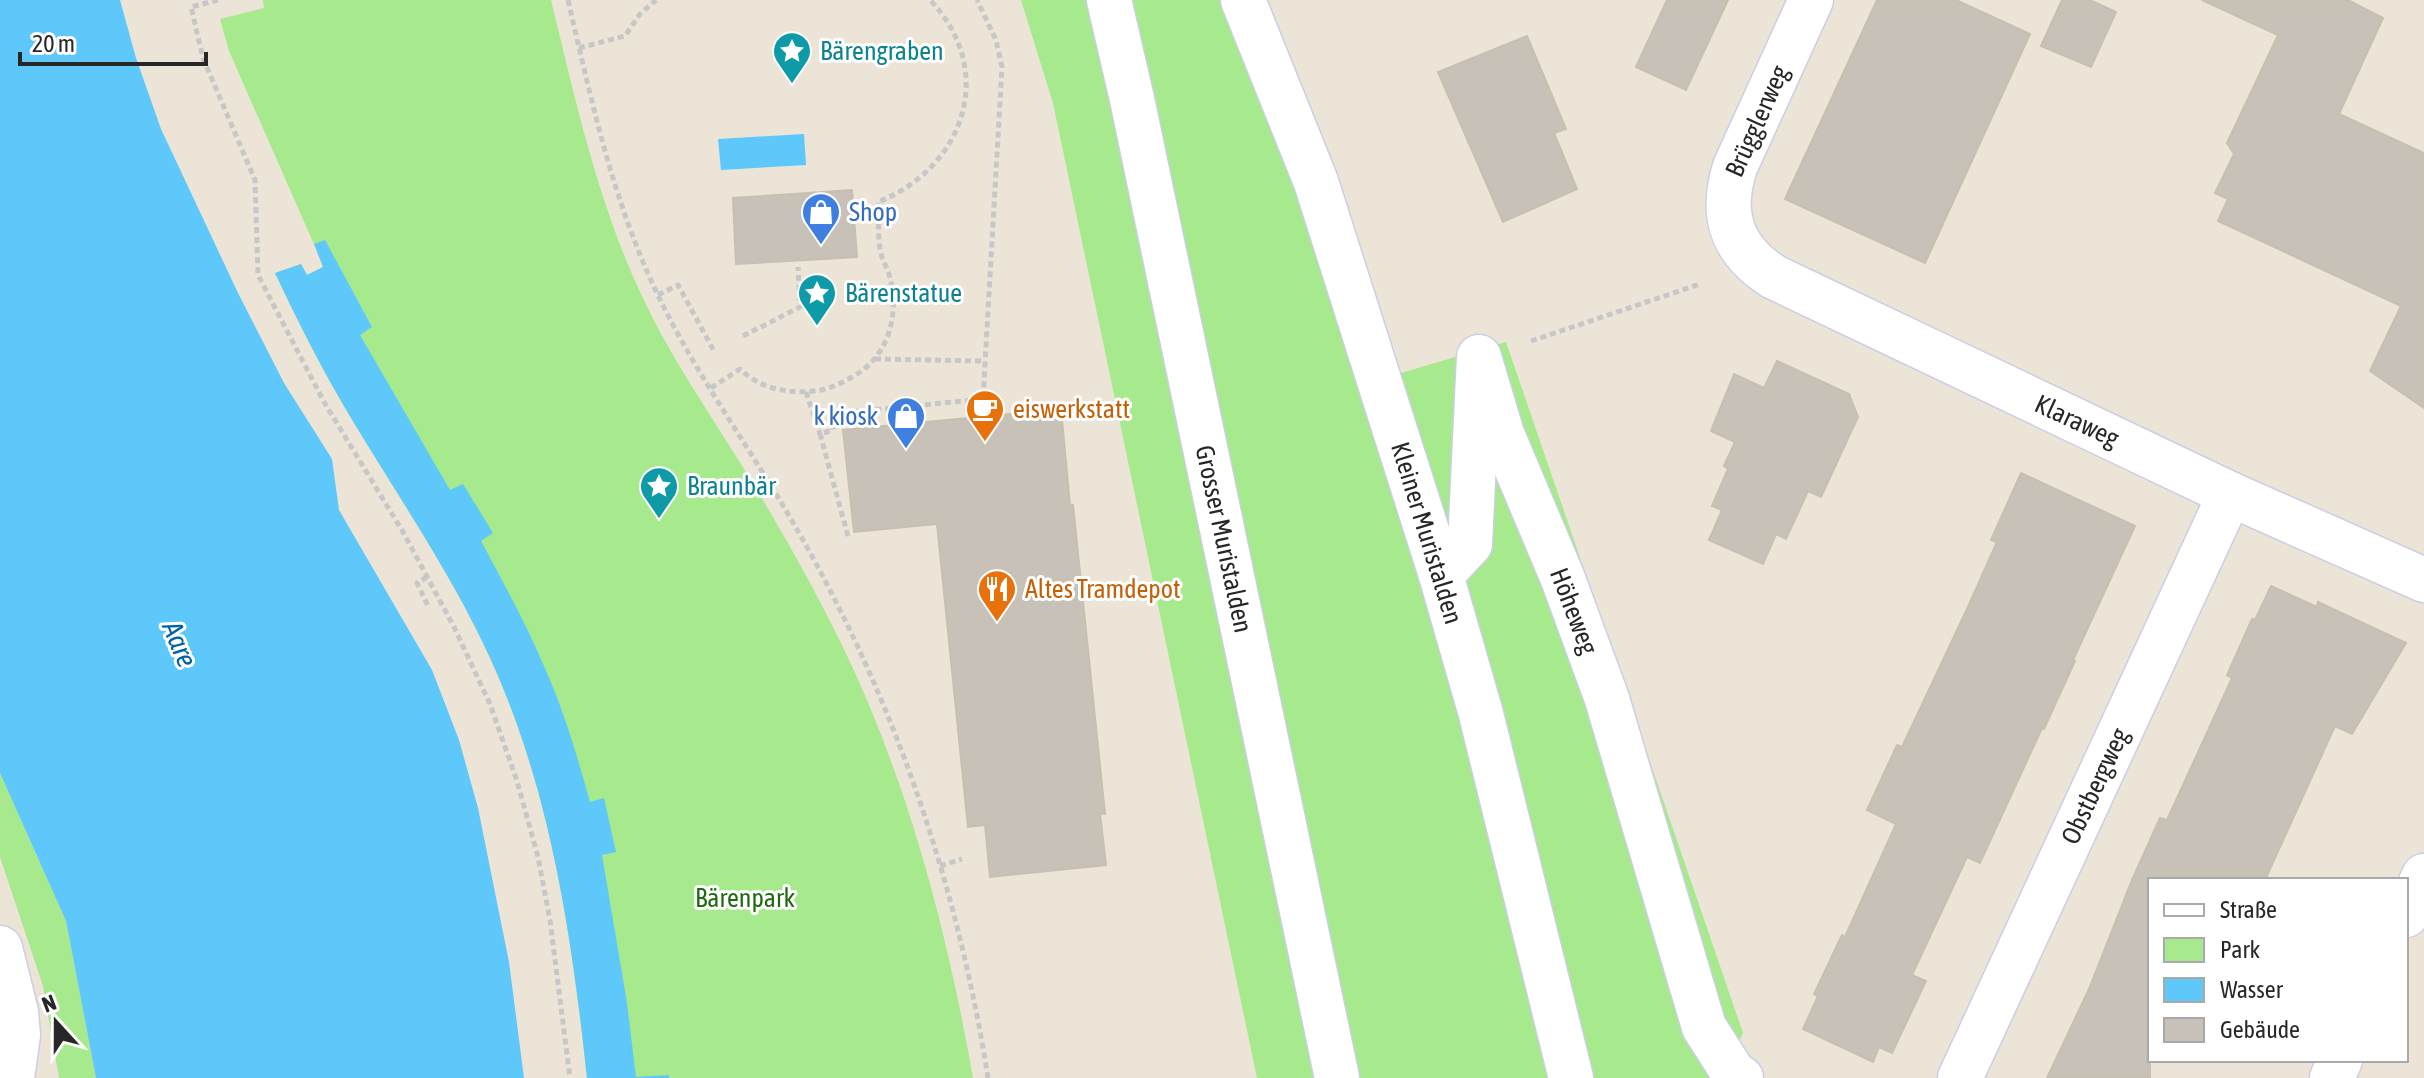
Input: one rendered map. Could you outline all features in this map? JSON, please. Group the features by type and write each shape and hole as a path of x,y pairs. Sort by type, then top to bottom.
{"street":[{"name":"Grosser Muristalden","path":"1109,0 1337,1078"},
{"name":"Kleiner Muristalden","path":"1243,0 1316,182 1441,575 1481,714 1571,1078"},
{"name":"Brügglerweg","path":"1741,245 1729,219 1727,189 1811,0"},
{"name":"Klaraweg","path":"1741,245 1753,262 1774,277 2230,494 2424,580"},
{"name":"Höheweg","path":"1441,575 1470,544 1479,357 1502,434 1563,579 1607,699 1704,1027 1738,1076"},
{"name":"Obstbergweg","path":"1960,1078 2230,494"},
{"path":"2408,911 2424,876"},
{"path":"0,948 16,1012 18,1035 12,1078"}],"path":[{"path":"218,0 191,7 208,69 255,180 258,275 324,402 403,532 490,704 517,781 538,857 550,920 570,1078"},
{"path":"568,0 612,177 631,233 658,295 688,353 800,534 880,693 917,794 959,932 988,1078"},
{"path":"579,48 625,36 640,14 656,0"},
{"path":"711,388 740,369 752,379 786,391 821,390 850,378 875,359 888,338 893,308 888,273 881,256 878,202 911,185 933,168 954,138 963,106 965,75 959,45 947,21 930,0"},
{"path":"820,434 833,430 831,414 983,399 1002,67 996,40 977,0"},
{"path":"743,336 800,307 798,267"},
{"path":"1567,329 1701,284"},
{"path":"658,295 678,285 714,351"},
{"path":"875,359 985,361"},
{"path":"806,392 848,536"},
{"path":"427,577 417,583 428,606"},
{"path":"940,866 962,859"}],"green space":[{"name":"Bärenpark","path":"263,0 551,0 600,187 641,294 675,358 806,575 842,645 887,749 938,912 973,1078 587,1078 573,966 554,856 525,747 506,695 453,586 354,423 275,273 301,264 307,275 324,267 229,51 220,19 264,8"},
{"path":"1021,0 1237,0 1374,381 1506,342 1743,1033 1721,1078 1257,1078 1053,103"},
{"path":"0,773 66,921 96,1078 59,1078 43,986 0,857"}],"water":[{"name":"Aare","path":"0,0 120,0 161,129 284,383 332,459 339,510 432,670 459,740 478,808 509,962 524,1078 96,1078 66,921 0,773"},
{"path":"804,134 806,165 721,170 718,139"},
{"path":"325,240 372,327 360,335 450,490 463,484 493,533 481,541 554,689 590,802 604,798 616,852 602,855 636,1077 669,1075 669,1078 587,1078 573,966 554,856 525,747 506,695 453,586 354,423 275,273 301,264 307,275 323,267 314,244"}],"building":[{"path":"1667,0 1728,0 1686,90 1636,67"},
{"path":"1877,0 1956,0 2030,34 1925,263 1785,199"},
{"path":"2062,0 2090,0 2116,12 2091,67 2041,46"},
{"path":"2202,0 2348,0 2383,18 2339,114 2424,153 2424,408 2370,371 2401,306 2218,221 2228,199 2215,193 2234,154 2227,143 2278,35"},
{"path":"1527,36 1566,129 1554,133 1577,189 1503,222 1438,72"},
{"path":"852,190 857,257 736,264 733,198"},
{"path":"1777,361 1849,394 1858,417 1821,497 1808,491 1786,539 1776,534 1763,564 1709,540 1722,510 1712,506 1728,469 1724,466 1735,442 1711,431 1734,374 1764,388"},
{"path":"1061,409 1105,814 1100,813 1106,865 990,877 985,825 968,827 937,524 854,532 843,430"},
{"path":"2021,473 2135,526 1980,863 1967,857 1912,975 1926,981 1892,1053 1879,1047 1873,1062 1803,1029 1818,996 1814,994 1842,935 1845,937 1896,824 1867,810 1897,745 1902,747 1967,609 1997,542 1991,540"},
{"path":"2271,586 2317,607 2318,602 2406,643 2352,734 2335,726 2266,878 2148,878 2150,1078 2047,1078 2089,989 2160,818 2167,820 2232,678 2227,675 2252,619 2255,620"}],"place":[{"name":"Bärengraben","path":"792,85"},
{"name":"Shop","path":"821,246"},
{"name":"Bärenstatue","path":"817,327"},
{"name":"eiswerkstatt","path":"985,443"},
{"name":"k kiosk","path":"906,450"},
{"name":"Braunbär","path":"659,520"},
{"name":"Altes Tramdepot","path":"997,623"}]}
